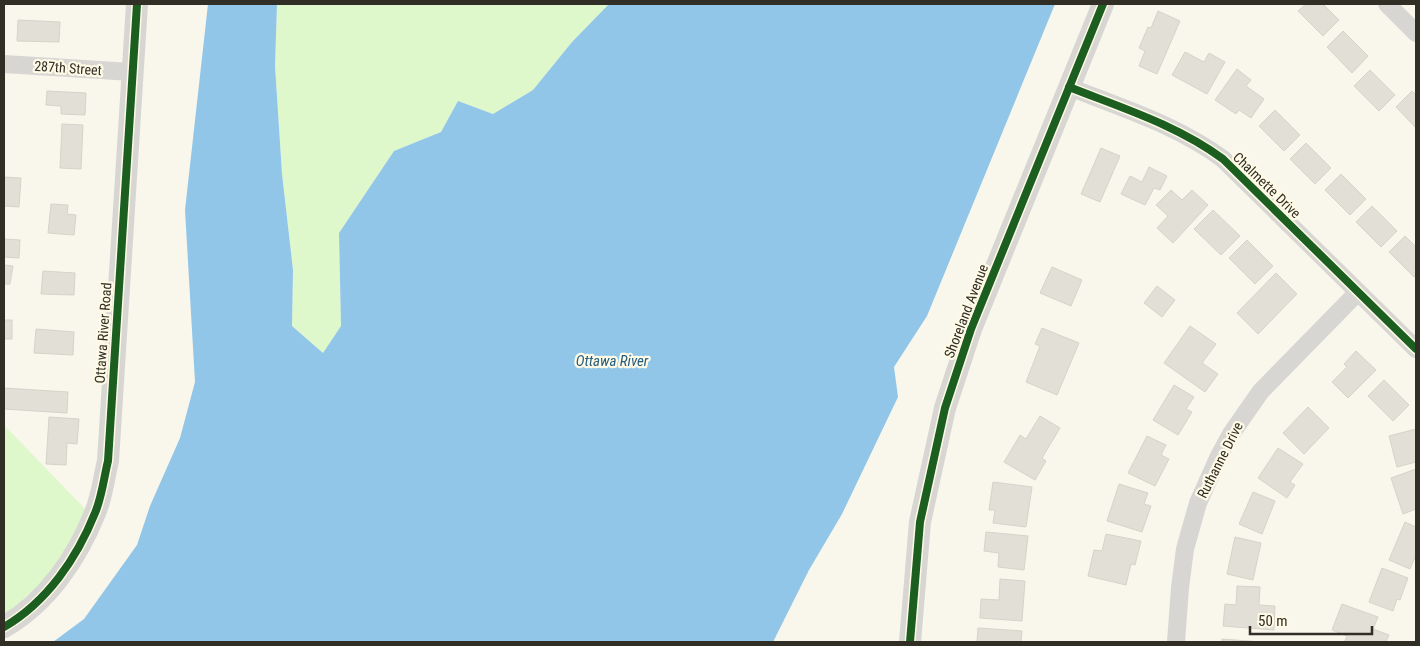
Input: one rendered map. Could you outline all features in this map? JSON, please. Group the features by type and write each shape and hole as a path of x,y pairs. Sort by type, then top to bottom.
{"street":[{"name":"Ottawa River Road","path":"4,627 31,608 50,589 77,552 96,511 108,461 136,4"},
{"name":"Shoreland Avenue","path":"910,642 920,522 945,408 971,330 1103,4"},
{"path":"1387,4 1416,33"},
{"name":"287th Street","path":"4,64 132,72"},
{"name":"Chalmette Drive","path":"1068,87 1164,124 1213,152 1234,168 1416,349"},
{"name":"Ruthanne Drive","path":"1176,642 1186,543 1198,503 1219,456 1234,428 1261,391 1358,292"}],"green space":[{"path":"277,4 609,4 572,42 533,90 493,114 458,101 441,132 394,151 339,233 341,326 323,353 292,326 293,270 282,174 275,66"},
{"path":"4,425 86,510 81,528 45,580 4,616"}],"water":[{"name":"Ottawa River","path":"208,4 277,4 275,66 282,174 293,270 292,326 323,353 341,326 339,233 394,151 441,132 458,101 493,114 533,90 572,42 609,4 1055,4 927,316 894,367 898,397 842,514 809,570 773,642 53,642 84,619 137,545 150,506 180,438 195,382 185,210"}],"building":[{"path":"1306,4 1323,4 1339,20 1323,36 1298,11"},
{"path":"1158,11 1180,21 1157,74 1139,66 1145,51 1139,48 1148,27 1151,28"},
{"path":"18,20 60,22 59,42 17,41"},
{"path":"1343,31 1368,56 1352,73 1327,47"},
{"path":"1185,52 1204,62 1209,53 1225,62 1207,94 1172,75"},
{"path":"1237,69 1251,80 1246,86 1264,99 1251,118 1239,110 1236,114 1215,100"},
{"path":"1370,70 1395,95 1379,111 1354,86"},
{"path":"47,91 86,93 85,115 61,114 61,106 46,105"},
{"path":"1412,91 1416,95 1416,128 1396,107"},
{"path":"1275,110 1300,135 1284,151 1259,126"},
{"path":"62,124 83,125 81,169 60,168"},
{"path":"1306,143 1331,168 1315,184 1290,159"},
{"path":"1101,148 1120,156 1100,202 1081,194"},
{"path":"1149,167 1167,176 1160,190 1154,188 1145,205 1121,194 1130,176 1142,182"},
{"path":"1341,174 1366,199 1350,215 1325,190"},
{"path":"4,177 21,178 19,207 4,206"},
{"path":"1171,190 1182,200 1192,190 1208,205 1173,243 1157,228 1168,216 1156,205"},
{"path":"51,204 68,205 67,214 76,215 74,235 48,233"},
{"path":"1372,206 1397,231 1381,247 1356,222"},
{"path":"1213,210 1240,236 1221,255 1194,229"},
{"path":"1405,236 1416,247 1416,275 1414,277 1389,252"},
{"path":"4,239 20,240 19,258 4,257"},
{"path":"1247,240 1273,266 1255,284 1229,258"},
{"path":"4,265 13,266 10,284 4,284"},
{"path":"1052,267 1082,280 1071,306 1040,293"},
{"path":"43,271 75,273 74,295 41,294"},
{"path":"1276,273 1297,294 1258,334 1237,313"},
{"path":"1157,286 1175,300 1162,317 1144,303"},
{"path":"4,320 12,320 12,339 4,339"},
{"path":"1190,326 1216,344 1202,363 1218,374 1205,392 1164,363"},
{"path":"1042,328 1079,343 1057,395 1026,382 1040,346 1035,344"},
{"path":"36,329 74,332 73,355 34,353"},
{"path":"1356,351 1376,370 1348,398 1332,382 1347,367 1344,364"},
{"path":"1384,380 1409,405 1393,421 1368,396"},
{"path":"1174,385 1194,397 1186,409 1192,412 1178,435 1153,420"},
{"path":"4,388 68,392 67,413 4,409"},
{"path":"1308,407 1329,428 1304,454 1283,433"},
{"path":"1040,416 1060,428 1042,458 1046,461 1035,480 1004,462 1020,435 1026,439"},
{"path":"49,417 79,419 77,444 67,443 66,465 46,464"},
{"path":"1416,429 1416,462 1397,467 1389,436"},
{"path":"1147,436 1166,445 1161,455 1169,459 1155,486 1128,473"},
{"path":"1278,448 1303,464 1290,482 1295,485 1287,498 1258,478"},
{"path":"1416,469 1416,509 1403,514 1391,478"},
{"path":"993,482 1032,487 1026,527 993,523 995,510 989,510"},
{"path":"1119,484 1148,493 1144,504 1151,506 1142,532 1107,521"},
{"path":"1253,492 1275,501 1262,534 1239,524"},
{"path":"1405,522 1416,527 1416,555 1410,569 1389,560"},
{"path":"986,532 1028,536 1024,570 998,567 999,553 984,551"},
{"path":"1106,534 1141,541 1135,565 1131,564 1126,585 1088,576 1094,550 1102,551"},
{"path":"1235,537 1261,543 1253,580 1227,574"},
{"path":"1382,568 1408,578 1400,600 1397,599 1393,611 1369,602"},
{"path":"1000,579 1025,581 1022,621 980,618 981,599 999,600"},
{"path":"1237,586 1260,587 1259,605 1275,606 1274,630 1223,626 1225,604 1236,605"},
{"path":"1342,604 1378,617 1373,629 1389,635 1386,642 1349,642 1345,641 1347,636 1332,630"},
{"path":"978,628 1022,631 1021,642 977,642"},
{"path":"1222,639 1262,642 1222,642"}],"cycle path":[{"path":"4,627 34,605 59,578 88,530 103,487 108,461 137,4"},
{"path":"910,642 920,522 945,408 971,329 1103,4"},
{"path":"1069,87 1168,127 1187,136 1223,159 1416,349"}]}
